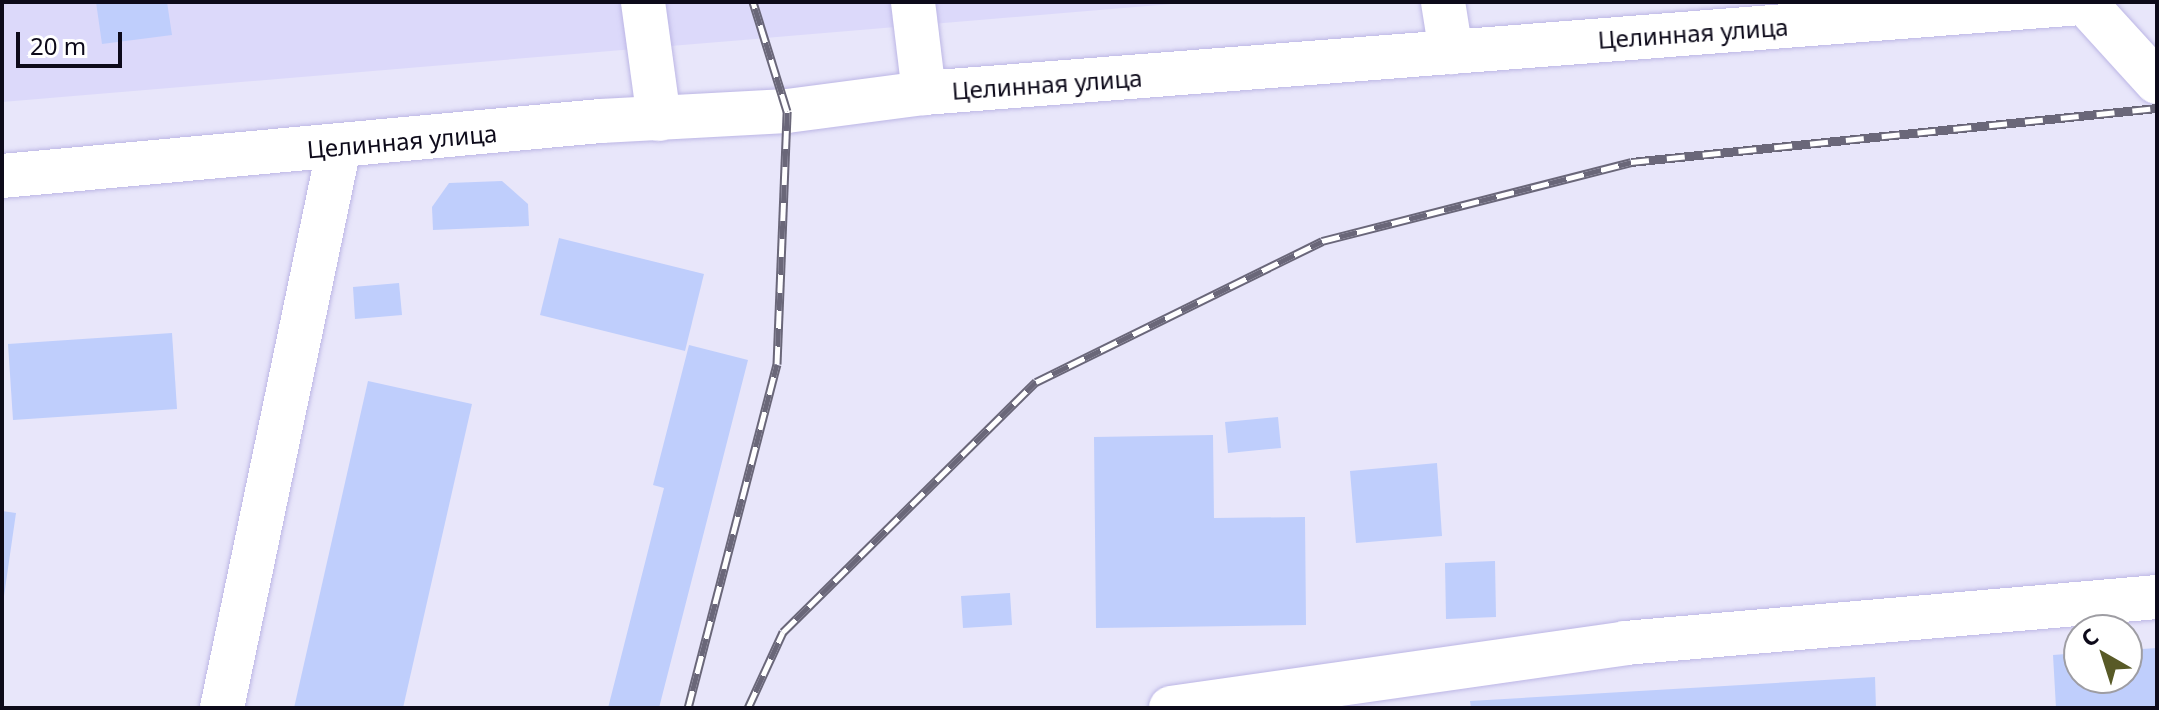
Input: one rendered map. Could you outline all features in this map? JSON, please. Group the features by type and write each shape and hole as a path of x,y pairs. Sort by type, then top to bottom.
{"street":[{"path":"643,2 659,119"},
{"path":"913,2 924,93"},
{"path":"1443,2 1451,52"},
{"name":"Целинная улица","path":"2,176 601,121 787,111 924,93 2093,2"},
{"path":"2085,3 2157,82"},
{"path":"222,708 339,147"},
{"path":"1171,708 1393,693 1625,643 2157,597"}],"shaded area":[{"path":"2,2 1195,2 2,102"}],"building":[{"path":"96,2 167,2 172,35 102,44"},
{"path":"502,181 528,204 529,226 433,230 432,207 449,183"},
{"path":"559,238 704,274 685,351 540,315"},
{"path":"399,283 402,315 355,319 353,287"},
{"path":"172,333 177,409 13,420 8,344"},
{"path":"689,345 748,360 659,708 608,708 664,488 653,485"},
{"path":"368,381 472,404 403,708 294,708"},
{"path":"1278,417 1281,448 1228,453 1225,422"},
{"path":"1213,435 1214,518 1305,517 1306,625 1096,628 1094,437"},
{"path":"1437,463 1442,536 1356,543 1350,471"},
{"path":"2,511 16,513 4,596 2,596"},
{"path":"1495,561 1496,617 1446,619 1445,563"},
{"path":"1010,593 1012,625 963,628 961,596"},
{"path":"2157,648 2157,708 2056,708 2053,655 2063,654 2063,694 2143,694 2143,649"},
{"path":"1875,677 1876,708 1471,708 1470,701"}],"railway":[{"path":"688,708 777,364 787,111 753,2"},
{"path":"748,708 783,632 1036,382 1322,241 1631,162 2157,108"}]}
